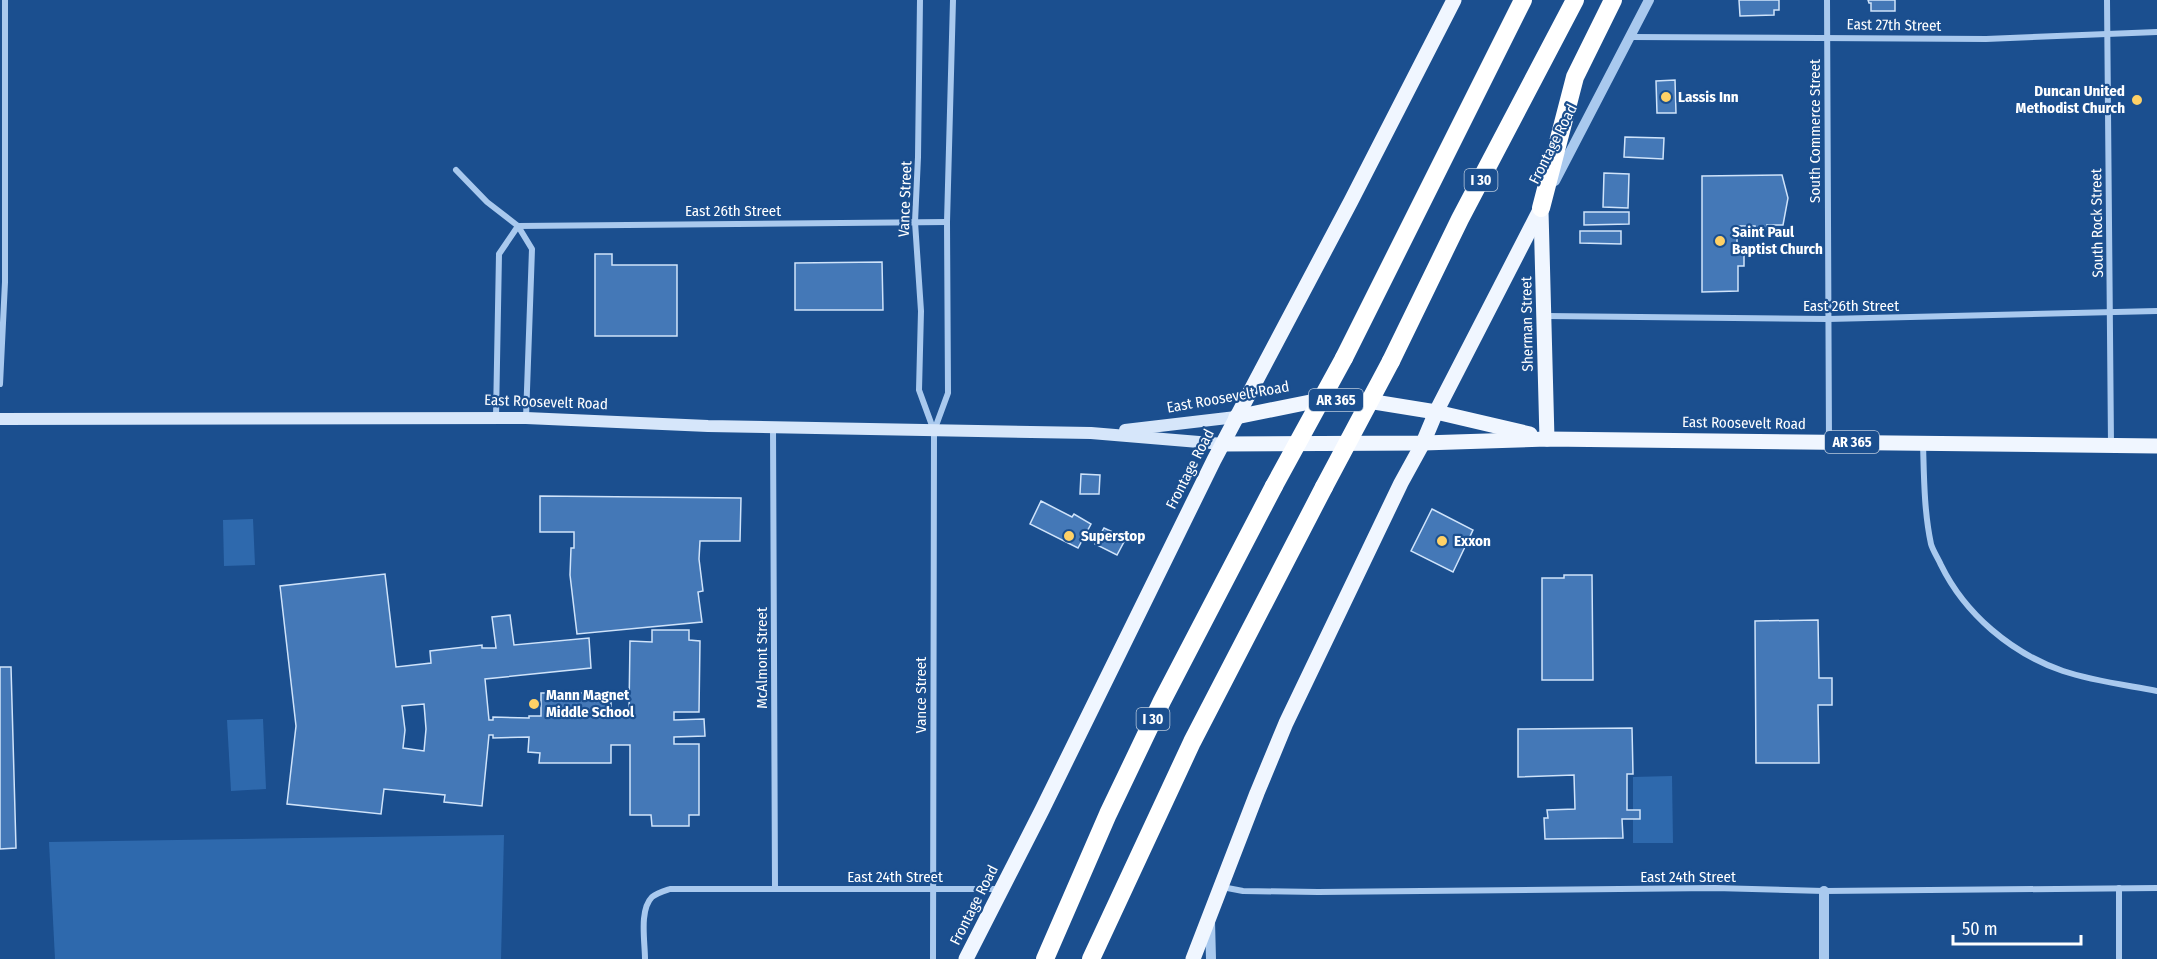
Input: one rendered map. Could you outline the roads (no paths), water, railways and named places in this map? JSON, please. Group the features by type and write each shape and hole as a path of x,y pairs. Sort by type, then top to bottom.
{"highway":[{"name":"I 30","path":"1045,959 1108,814 1162,700 1344,357 1522,0"},
{"name":"I 30","path":"1091,959 1192,742 1575,0"},
{"path":"1541,208 1575,77 1613,0"}],"main road":[{"name":"Frontage Road","path":"966,959 1236,417 1454,0"},
{"name":"Frontage Road","path":"1193,959 1257,793 1287,723 1436,412 1541,208"},
{"name":"Sherman Street","path":"1541,208 1547,439"},
{"name":"East Roosevelt Road","path":"1091,434 1184,425 1236,417 1295,404 1329,400 1382,402 1436,412 1547,439"},
{"name":"East Roosevelt Road","path":"0,419 525,417 708,426 1091,434 1223,444 1423,443 1547,439 2157,446"}],"street":[{"path":"0,384 5,282 5,0"},
{"name":"Vance Street","path":"920,0 915,222 921,311 919,390 934,431"},
{"name":"Vance Street","path":"933,959 934,431 948,393 947,222 953,0"},
{"name":"Frontage Road","path":"1541,208 1649,0"},
{"name":"South Commerce Street","path":"1827,0 1829,442"},
{"name":"South Rock Street","path":"2107,0 2111,445"},
{"name":"East 27th Street","path":"1630,37 1827,36 1986,39 2157,32"},
{"path":"456,170 487,202 518,226 532,249 525,417"},
{"name":"East 26th Street","path":"518,226 947,222"},
{"path":"496,417 499,255 518,226"},
{"name":"East 26th Street","path":"1545,316 1828,319 2110,314 2157,311"},
{"name":"McAlmont Street","path":"773,427 775,888"},
{"path":"1923,443 1926,510 1932,546 1949,581 1965,604 2004,639 2037,660 2088,678 2157,691"},
{"name":"East 24th Street","path":"1220,887 1244,891 1318,892 1715,888 1824,891 2157,888"},
{"path":"645,959 647,906 653,896 658,893 670,889 775,888"},
{"name":"East 24th Street","path":"775,888 1002,889"},
{"path":"2119,888 2119,959"},
{"path":"1824,891 1824,959"},
{"path":"1210,915 1211,959"}],"place":[{"name":"Lassis Inn","path":"1666,97"},
{"name":"Duncan United Methodist Church","path":"2137,100"},
{"name":"Saint Paul Baptist Church","path":"1720,241"},
{"name":"Superstop","path":"1069,536"},
{"name":"Exxon","path":"1442,541"},
{"name":"Mann Magnet Middle School","path":"534,704"}]}
